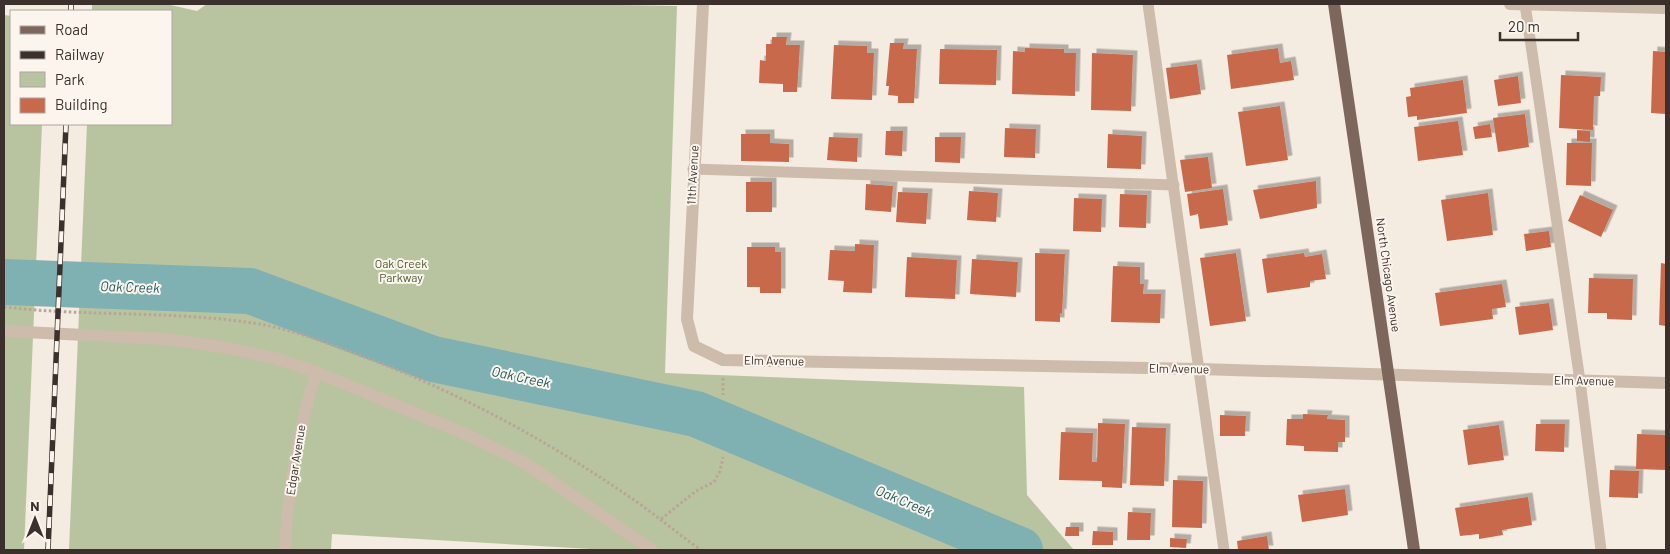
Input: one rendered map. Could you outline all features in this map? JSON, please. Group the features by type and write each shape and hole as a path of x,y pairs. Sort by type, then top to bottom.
{"main road":[{"name":"North Chicago Avenue","path":"1334,4 1414,550"}],"street":[{"name":"11th Avenue","path":"694,346 687,319 702,4"},
{"path":"1510,4 1666,8"},
{"path":"4,331 156,339 223,347 274,358 316,372 468,435 525,463 652,550"},
{"name":"Elm Avenue","path":"694,346 723,360 1200,369 1390,377 1666,383"},
{"name":"Edgar Avenue","path":"285,550 292,467 300,428 316,372"}],"lane":[{"path":"1148,4 1224,550"},
{"path":"1526,4 1580,381 1602,550"},
{"path":"693,169 1174,185"}],"path":[{"path":"661,519 696,491 714,482 720,471 722,457"}],"green space":[{"name":"Oak Creek Parkway","path":"92,4 166,4 197,11 207,4 562,4 677,6 665,373 1024,387 1027,495 1074,550 609,550 332,534 331,550 69,550 87,125 172,125 172,10 92,10"},
{"path":"4,15 10,16 10,125 42,125 24,550 4,550"}],"building":[{"path":"772,37 787,37 786,45 800,45 797,92 783,92 783,84 759,83 760,60 766,61 766,44 772,44"},
{"path":"890,43 904,43 903,49 917,49 914,103 898,103 898,96 888,95 889,86 886,86"},
{"path":"834,45 867,46 867,53 874,53 872,100 831,99"},
{"path":"1025,48 1064,49 1064,53 1076,53 1075,96 1012,94 1013,51 1025,52"},
{"path":"1278,48 1280,63 1291,61 1294,80 1231,89 1227,55"},
{"path":"940,49 997,50 996,85 939,84"},
{"path":"1653,51 1666,52 1666,114 1651,113"},
{"path":"1092,53 1133,55 1131,111 1091,110"},
{"path":"1197,64 1201,94 1170,99 1166,68"},
{"path":"1561,75 1601,77 1600,96 1594,96 1593,130 1559,128"},
{"path":"1518,76 1521,103 1498,106 1494,80"},
{"path":"1463,80 1467,113 1417,120 1417,116 1408,117 1406,97 1411,96 1410,88"},
{"path":"1280,106 1288,160 1246,166 1238,112"},
{"path":"1525,114 1529,147 1498,152 1493,118"},
{"path":"1458,121 1463,155 1418,161 1414,127"},
{"path":"1490,124 1492,137 1475,139 1473,127"},
{"path":"1005,128 1036,129 1035,158 1004,157"},
{"path":"1577,130 1590,131 1590,142 1577,141"},
{"path":"886,131 903,131 902,156 885,155"},
{"path":"741,134 770,134 770,143 789,144 789,162 741,161"},
{"path":"1108,134 1142,136 1141,169 1107,168"},
{"path":"829,137 858,138 857,162 827,160"},
{"path":"935,137 961,137 960,163 935,162"},
{"path":"1567,143 1592,143 1591,186 1566,185"},
{"path":"1208,157 1212,188 1185,192 1180,160"},
{"path":"1316,181 1317,208 1260,219 1253,190"},
{"path":"746,182 772,182 772,212 746,212"},
{"path":"866,184 893,186 891,212 865,210"},
{"path":"1223,189 1228,225 1200,229 1198,214 1190,216 1187,194"},
{"path":"969,191 998,193 996,222 967,220"},
{"path":"898,192 928,193 926,224 896,222"},
{"path":"1488,193 1493,235 1447,241 1441,200"},
{"path":"1120,194 1147,195 1146,228 1119,227"},
{"path":"1580,195 1613,210 1601,237 1568,221"},
{"path":"1074,198 1102,199 1101,232 1073,231"},
{"path":"1549,231 1551,247 1526,251 1524,234"},
{"path":"855,244 874,245 872,293 843,292 844,281 828,280 830,250 855,251"},
{"path":"747,247 775,247 775,252 781,252 781,293 760,293 760,287 747,287"},
{"path":"1035,253 1065,254 1060,322 1035,321"},
{"path":"1236,253 1246,321 1210,326 1200,258"},
{"path":"1304,253 1305,257 1322,254 1326,279 1310,281 1310,287 1267,293 1262,259"},
{"path":"907,257 957,260 955,299 905,297"},
{"path":"972,259 1018,262 1016,297 970,294"},
{"path":"1661,263 1666,264 1666,326 1659,325"},
{"path":"1113,266 1140,267 1140,284 1144,284 1143,294 1161,294 1160,323 1111,322"},
{"path":"1589,278 1633,279 1632,320 1607,319 1607,313 1588,313"},
{"path":"1502,284 1506,307 1492,309 1493,319 1440,326 1435,293"},
{"path":"1549,303 1553,330 1519,335 1515,307"},
{"path":"1303,414 1328,415 1327,419 1345,420 1345,442 1338,442 1338,452 1304,451 1304,446 1286,445 1287,419 1303,419"},
{"path":"1220,415 1246,416 1245,436 1220,436"},
{"path":"1098,423 1125,424 1122,488 1102,487 1102,481 1059,480 1061,432 1093,433 1092,462 1097,462"},
{"path":"1536,424 1565,424 1564,452 1535,451"},
{"path":"1499,425 1504,460 1468,465 1463,430"},
{"path":"1132,427 1166,428 1164,486 1130,485"},
{"path":"1637,434 1666,435 1666,470 1636,469"},
{"path":"1610,470 1639,471 1638,498 1609,497"},
{"path":"1173,480 1203,481 1202,528 1172,527"},
{"path":"1345,489 1348,515 1302,522 1298,495"},
{"path":"1528,497 1532,525 1502,530 1503,535 1479,539 1479,534 1460,536 1455,508"},
{"path":"1128,512 1151,513 1150,540 1127,540"},
{"path":"1066,527 1079,527 1079,536 1065,536"},
{"path":"1093,531 1113,532 1113,545 1092,545"},
{"path":"1267,536 1269,550 1238,550 1237,541"},
{"path":"1170,538 1187,539 1186,548 1170,547"}],"waterway":[{"name":"Oak Creek","path":"4,282 250,291 433,359 696,414 1020,550"}],"railway":[{"path":"71,4 71,10"},
{"path":"48,550 66,125"}]}
